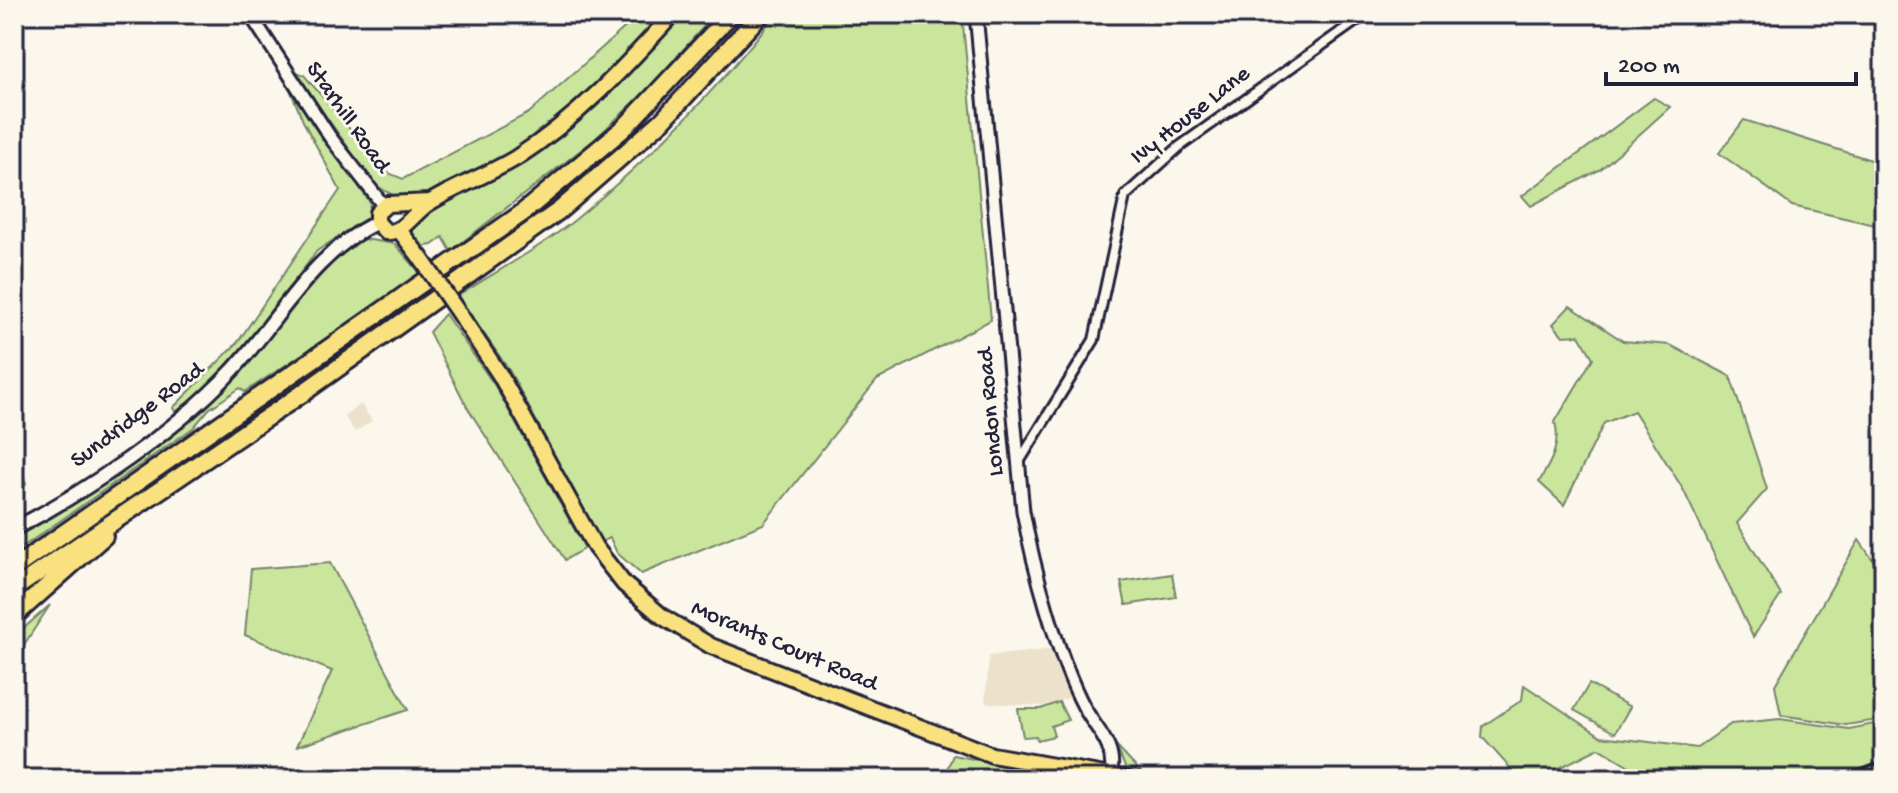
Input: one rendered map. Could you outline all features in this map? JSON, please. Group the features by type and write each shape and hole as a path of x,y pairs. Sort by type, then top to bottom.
{"highway":[{"path":"14,568 521,214 624,128 731,14"},
{"path":"14,589 507,249 589,187 682,102 761,14"},
{"path":"14,616 135,508"},
{"path":"1863,779 1884,771"}],"main road":[{"path":"430,202 389,205 377,213 377,222 386,232 402,226 430,202 487,174 554,131 633,59 673,14"},
{"path":"389,205 403,209 402,226"},
{"name":"Sundridge Road","path":"14,529 100,475 189,410 257,343 326,255 377,222"},
{"name":"Morants Court Road","path":"402,226 500,375 595,547 624,584 663,617 711,646 992,755 1111,774"},
{"path":"1111,774 1127,779"}],"street":[{"name":"Starhill Road","path":"250,14 330,137 389,205"},
{"name":"London Road","path":"976,14 1029,545 1071,679 1111,750 1111,774"},
{"name":"Ivy House Lane","path":"1019,462 1094,340 1125,196 1179,147 1366,14"}],"shaded area":[{"path":"361,404 372,421 355,432 344,416"},
{"path":"1056,649 1072,697 1043,706 985,703 989,656"}],"green space":[{"path":"640,14 665,14 630,52 627,49 617,65 548,125 460,183 432,194 408,198 386,192 374,184 293,70 304,75 386,172 403,179 529,113"},
{"path":"683,14 715,14 646,91 595,139 451,251 443,237 432,245 420,247 412,235 417,217 508,171 578,123 615,89"},
{"path":"776,14 962,14 991,320 877,380 763,524 641,574 617,553 610,538 601,542 509,370 458,296 548,240 603,196 656,148 706,96"},
{"path":"285,77 370,203 368,217 317,251 232,364 176,413 173,408 238,342 340,190 303,121"},
{"path":"1654,98 1670,107 1601,169 1531,206 1522,196"},
{"path":"1744,120 1884,164 1884,227 1792,206 1719,153"},
{"path":"364,239 395,244 422,275 245,392 240,388 209,409 193,428 14,553 14,535 234,377 323,268 352,243"},
{"path":"1570,306 1623,341 1670,345 1730,376 1767,489 1737,523 1781,595 1753,637 1683,489 1634,411 1604,423 1564,505 1539,482 1556,446 1555,422 1593,358 1579,335 1563,336 1553,324"},
{"path":"445,314 495,386 585,548 565,560 467,407 429,332"},
{"path":"14,453 26,483 14,509"},
{"path":"1859,540 1884,576 1884,719 1846,725 1781,715 1775,685"},
{"path":"330,563 408,710 297,746 332,671 245,635 251,569"},
{"path":"1172,574 1176,597 1126,605 1121,582"},
{"path":"50,605 14,660 14,637"},
{"path":"1589,684 1630,707 1615,733 1574,710"},
{"path":"1524,685 1601,736 1697,748 1731,724 1780,719 1849,729 1884,722 1884,779 1637,779 1636,770 1599,748 1537,779 1520,779 1482,737 1483,726 1522,700"},
{"path":"1059,702 1068,720 1051,726 1054,736 1037,740 1036,736 1023,737 1018,709 1041,709"},
{"path":"1116,746 1147,779 1128,774"},
{"path":"953,755 1029,770 1100,779 943,779"}]}
